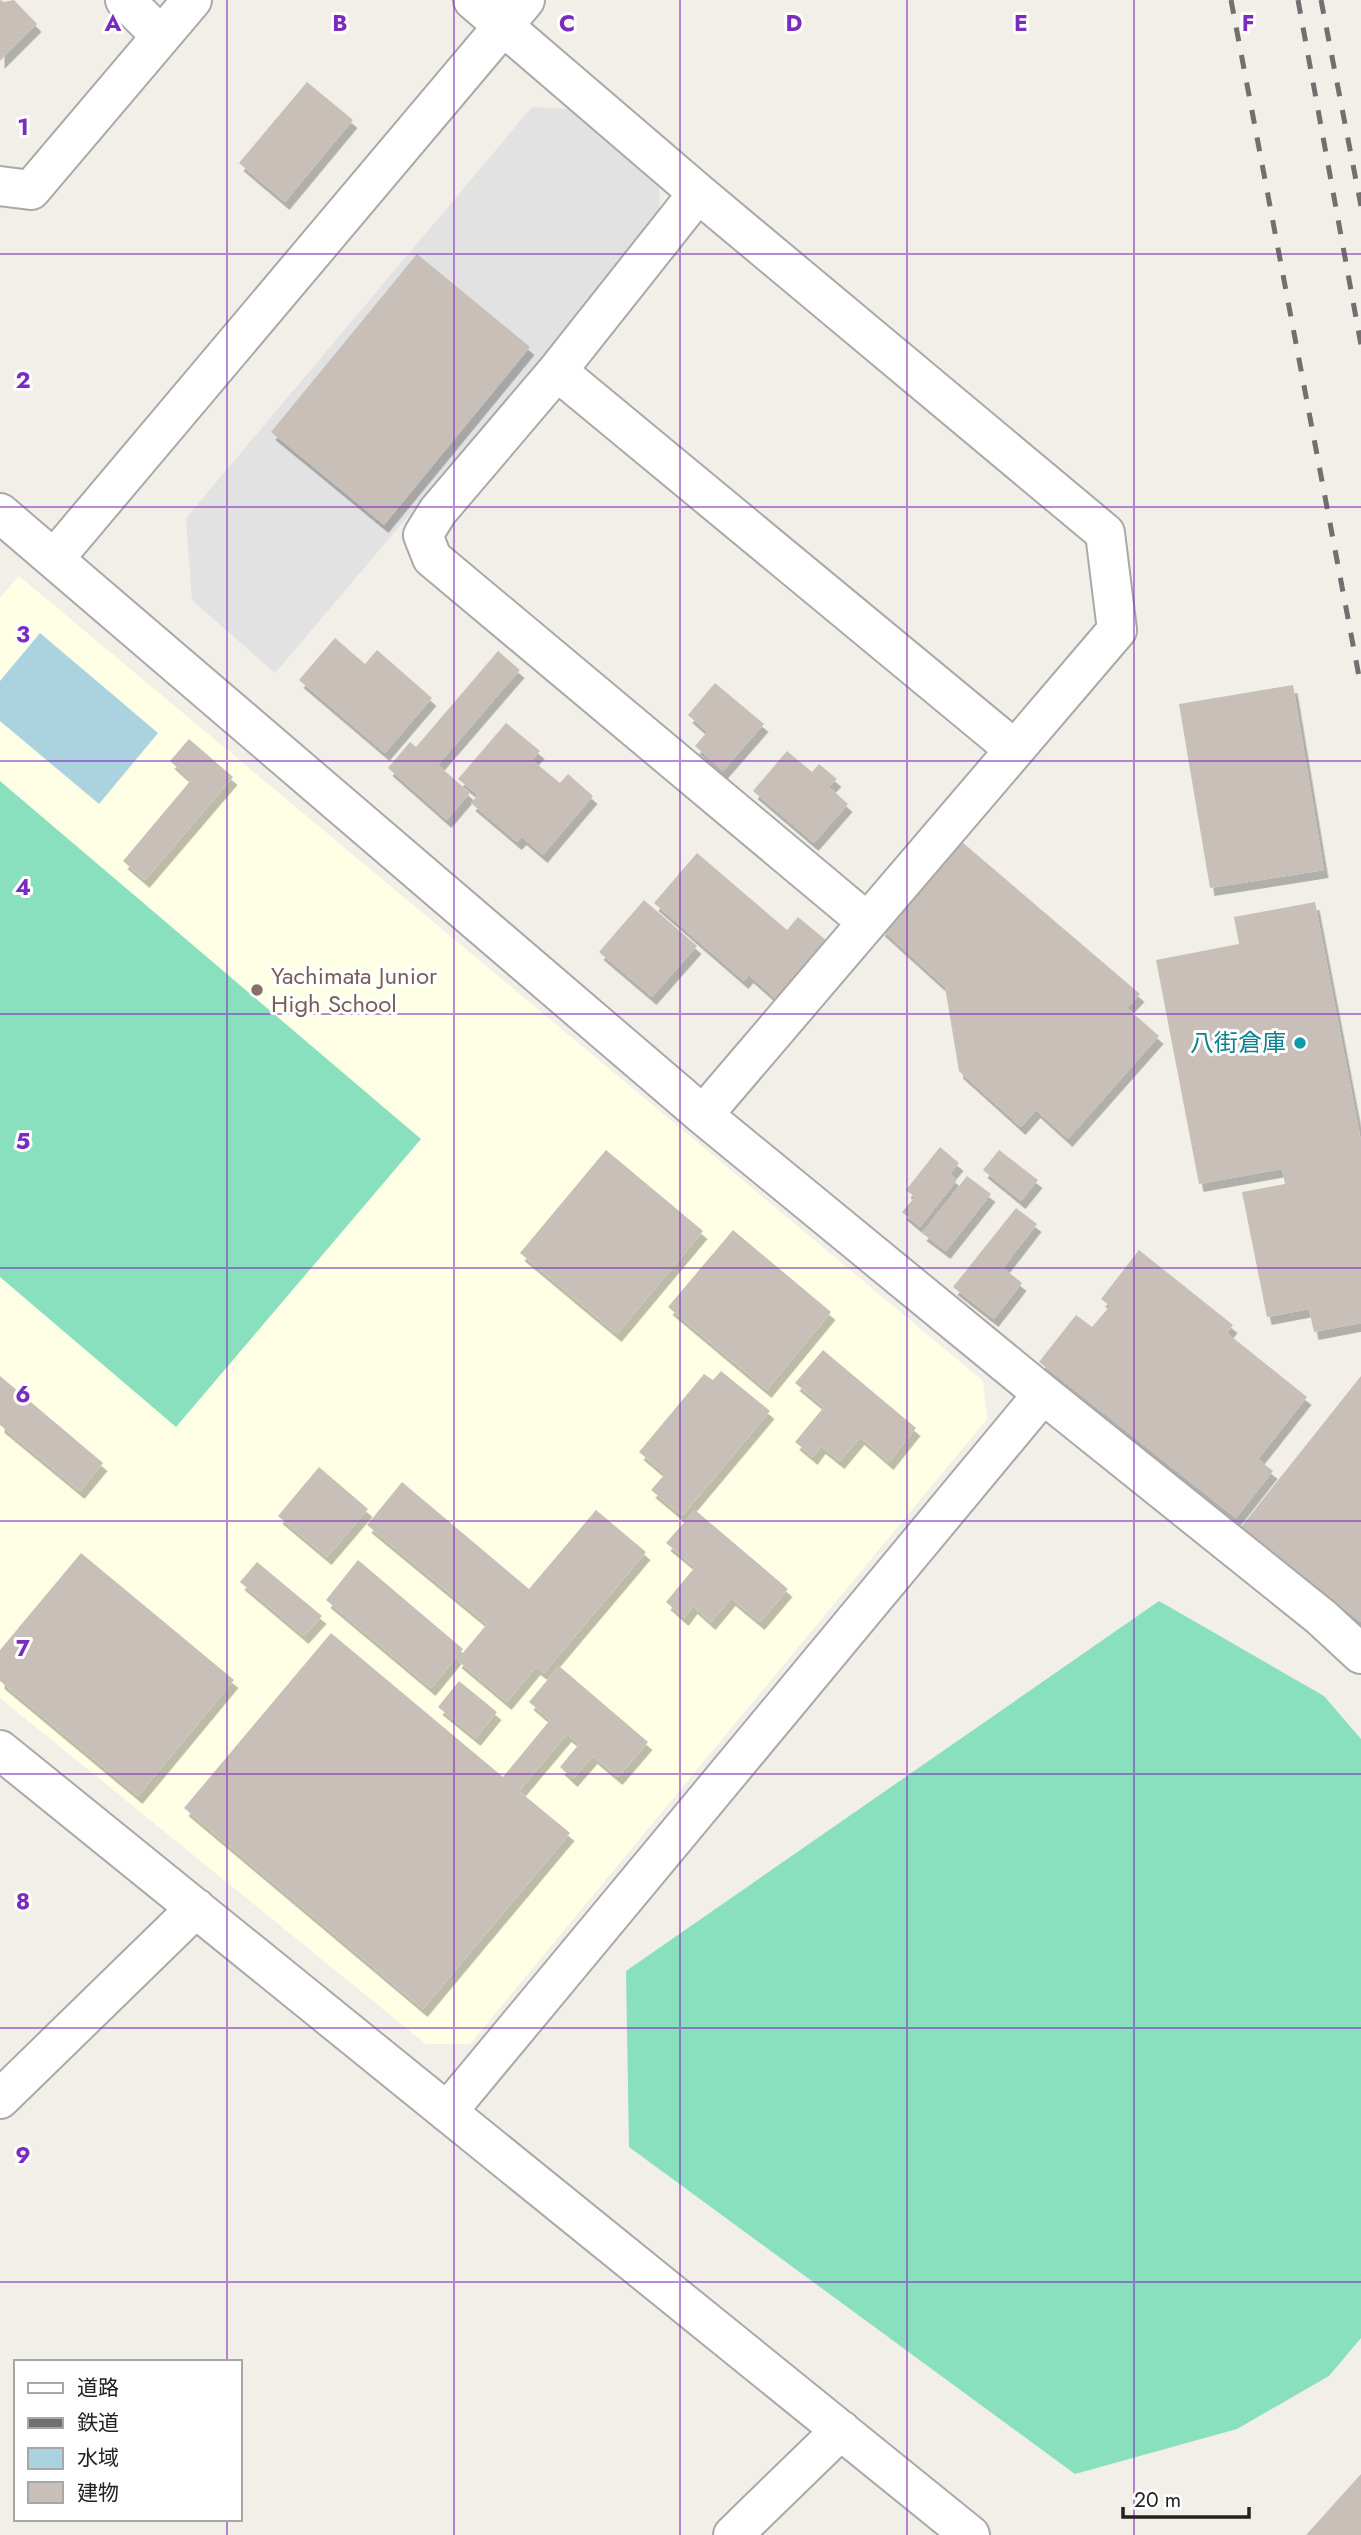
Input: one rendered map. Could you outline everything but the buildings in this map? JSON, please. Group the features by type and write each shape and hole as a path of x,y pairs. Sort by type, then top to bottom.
{"street":[{"path":"125,0 161,36"},
{"path":"0,186 31,190 192,0"},
{"path":"473,0 514,13 698,193 1105,533 1118,630 703,1115"},
{"path":"54,559 514,13"},
{"path":"698,193 557,371 438,511 423,535 432,558 867,922"},
{"path":"557,371 1014,749"},
{"path":"0,513 703,1115 1043,1394 1321,1617 1361,1654"},
{"path":"447,2112 1043,1394"},
{"path":"3,1757 196,1908 970,2535"},
{"path":"0,2099 196,1908"},
{"path":"733,2535 841,2430"}],"shaded area":[{"path":"532,107 568,109 659,185 660,220 275,673 192,600 186,518"},
{"name":"Yachimata Junior High School","path":"19,576 983,1381 987,1419 470,2044 426,2044 0,1698 0,598"}],"green space":[{"path":"0,781 421,1139 176,1427 0,1277"},
{"path":"1159,1601 1324,1696 1361,1739 1361,2338 1329,2376 1237,2429 1075,2474 629,2147 626,1971"}],"water":[{"path":"40,633 158,733 99,804 0,721 0,681"}],"railway":[{"path":"1231,0 1361,687"},
{"path":"1298,0 1361,345"},
{"path":"1321,0 1361,206"}],"place":[{"name":"Yachimata Junior High School","path":"257,990"},
{"name":"八街倉庫","path":"1300,1043"}]}
